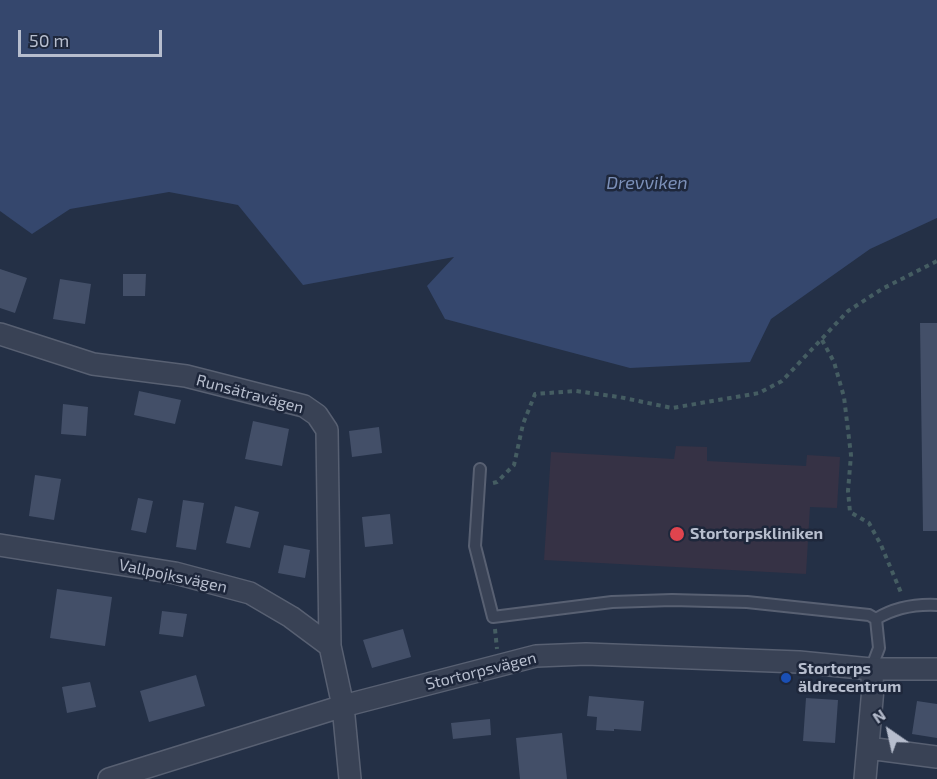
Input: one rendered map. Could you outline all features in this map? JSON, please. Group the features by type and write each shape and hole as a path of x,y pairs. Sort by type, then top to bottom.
{"street":[{"name":"Runsätravägen","path":"0,334 93,364 186,376 304,406 317,415 327,430 330,646 343,706 350,779"},
{"name":"Vallpojksvägen","path":"0,545 175,573 250,593 291,617 330,646"},
{"name":"Stortorpsvägen","path":"109,779 138,775 343,706 536,656 586,654 799,662 872,669 937,669"},
{"path":"865,779 873,688 872,669"},
{"path":"868,748 937,757"}],"lane":[{"path":"480,469 475,546 494,617 612,602 672,600 747,602 869,615 876,619"},
{"path":"876,619 888,612 923,604 937,605"},
{"path":"872,669 879,648 876,619"}],"path":[{"path":"480,488 497,482 514,465 523,424 535,394 576,391 672,408 759,393 782,381 848,311 882,289 937,261"},
{"path":"822,340 834,362 844,397 851,455 848,491 850,512 868,523 882,546 907,608"},
{"path":"494,617 497,651"}],"shaded area":[{"name":"Stortorpskliniken","path":"676,446 707,447 707,461 806,466 807,455 840,457 837,508 810,507 806,574 544,560 551,452 674,459"}],"water":[{"name":"Drevviken","path":"0,0 937,0 937,218 870,249 771,319 750,362 630,368 445,319 427,286 454,257 303,285 238,205 169,192 70,209 32,234 0,211"}],"building":[{"path":"0,269 27,278 15,313 0,308"},
{"path":"123,274 146,274 145,296 123,296"},
{"path":"60,279 91,284 85,324 53,319"},
{"path":"920,323 937,323 937,531 923,531"},
{"path":"139,391 181,400 175,424 134,415"},
{"path":"63,404 88,407 86,436 61,434"},
{"path":"253,421 289,429 282,466 245,459"},
{"path":"379,427 382,453 352,457 349,431"},
{"path":"35,475 61,479 54,520 29,516"},
{"path":"138,498 153,501 146,533 131,530"},
{"path":"183,500 204,503 196,550 176,547"},
{"path":"235,506 259,512 250,548 226,543"},
{"path":"390,514 393,544 365,547 362,517"},
{"path":"284,545 310,550 305,578 278,573"},
{"path":"57,589 112,597 105,646 50,638"},
{"path":"162,611 187,614 183,637 159,634"},
{"path":"403,629 411,657 372,668 363,640"},
{"path":"196,675 205,706 149,722 140,691"},
{"path":"90,682 96,707 67,713 62,687"},
{"path":"589,696 644,701 641,731 596,730 597,717 587,716"},
{"path":"806,698 838,700 835,743 803,741"},
{"path":"917,701 937,704 937,738 912,734"},
{"path":"490,719 491,735 453,739 451,723"},
{"path":"562,733 567,779 520,779 516,738"}],"place":[{"name":"Stortorpskliniken","path":"677,534"},
{"name":"Stortorps äldrecentrum","path":"786,678"}]}
